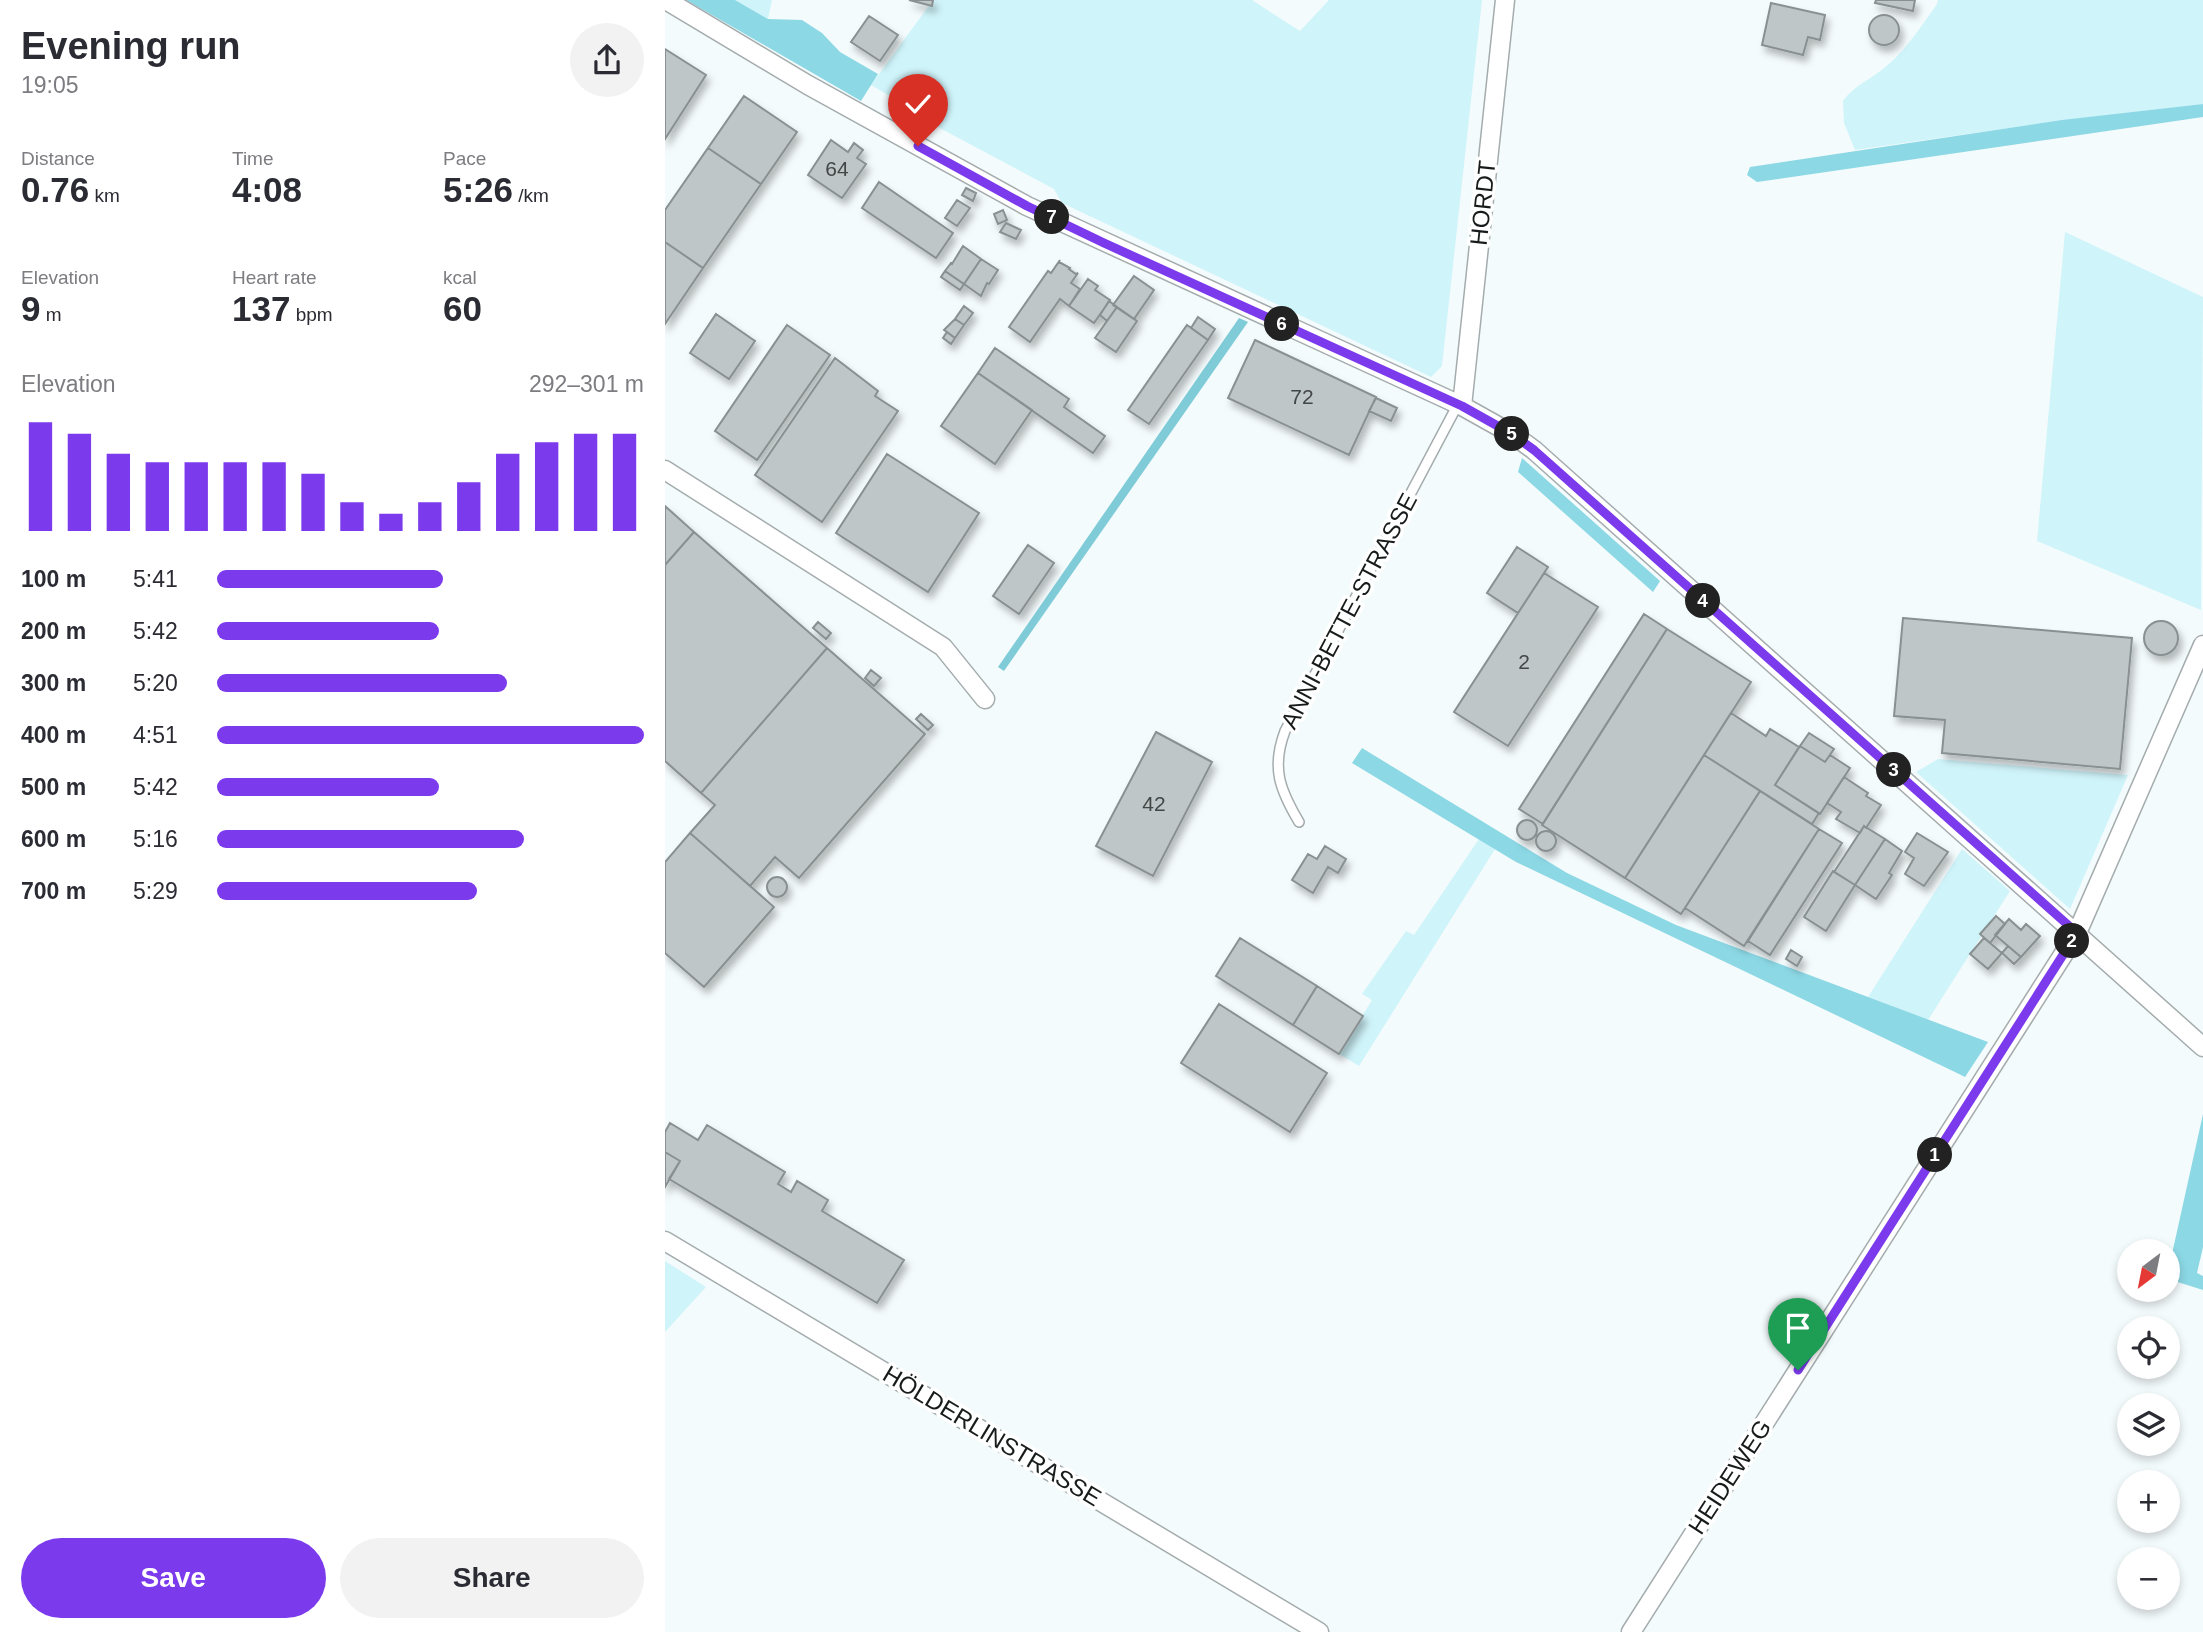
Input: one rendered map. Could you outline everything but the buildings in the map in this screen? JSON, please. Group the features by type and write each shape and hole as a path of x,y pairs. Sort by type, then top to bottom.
{"street":[{"path":"666,0 807,85 1027,206 1460,405 1512,434 1534,450 2203,1047"},
{"name":"HORDT","path":"1460,405 1505,0"},
{"path":"665,470 943,647 985,699"},
{"name":"HEIDEWEG","path":"1631,1632 2077,933 2203,645"},
{"name":"HÖLDERLINSTRASSE","path":"665,1241 1319,1632"}],"lane":[{"name":"ANNI-BETTE-STRASSE","path":"1299,822 1286,801 1279,779 1278,758 1281,741 1329,645 1460,405"}],"shaded area":[{"path":"686,0 735,0 768,19 802,20 822,33 840,52 878,74 861,101"},
{"path":"735,0 772,0 768,19"},
{"path":"933,0 1252,0 1300,31 1329,0 1482,0 1442,366 1431,377 1062,203 1054,189 919,117 910,108 871,85"},
{"path":"1938,0 2203,0 2203,104 2058,121 1855,150 1844,123 1843,101 1896,57 1909,43"},
{"path":"2203,104 2203,117 1757,182 1747,175 1750,167 2062,120"},
{"path":"2065,232 2203,297 2201,610 2037,541"},
{"path":"1239,318 1248,322 1004,671 998,667"},
{"path":"1522,458 1660,581 1653,592 1518,472"},
{"path":"1362,748 1567,873 1676,925 1988,1042 1965,1077 1516,862 1352,763"},
{"path":"1938,759 2128,775 2070,909 1916,772"},
{"path":"1479,839 1495,849 1359,1066 1339,1054 1372,1000 1362,994 1406,931 1414,935"},
{"path":"1962,849 2010,891 1928,1020 1868,997"},
{"path":"2203,1114 2203,1247 2197,1273 2203,1276 2203,1290 2181,1283 2181,1239 2175,1239"},
{"path":"665,1261 706,1287 665,1332"}],"route":[{"path":"918,146 1027,206 1462,406 1512,434 1534,450 2077,933 1798,1370"}]}
